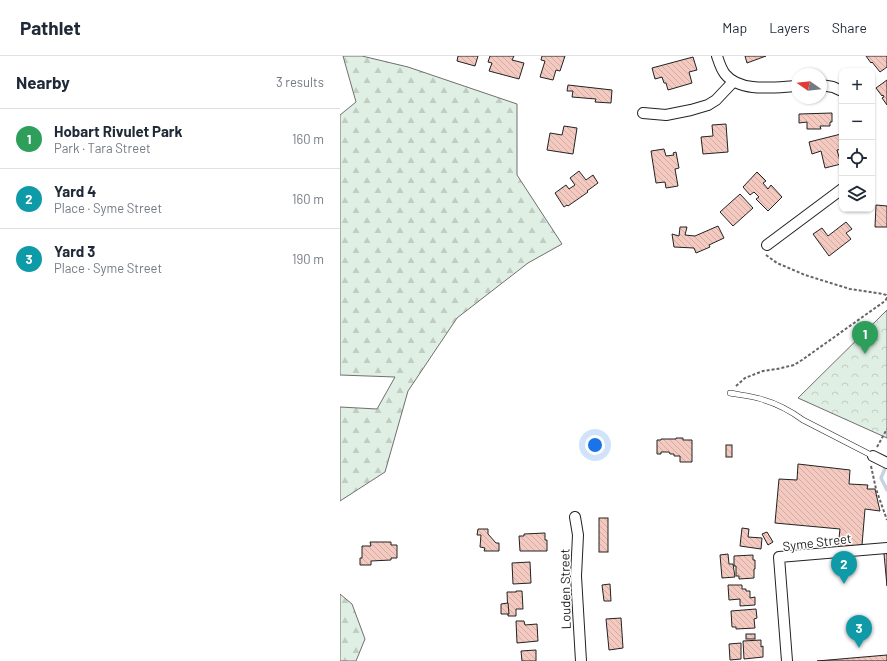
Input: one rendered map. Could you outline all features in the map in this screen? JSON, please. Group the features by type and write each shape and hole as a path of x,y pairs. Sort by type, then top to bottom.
{"street":[{"path":"717,56 724,73 733,82 744,86 791,86"},
{"path":"643,113 666,115 708,105 716,100 733,82"},
{"path":"827,86 839,90"},
{"path":"767,245 839,191"},
{"name":"Louden Street","path":"575,517 578,535 576,576 581,661"},
{"name":"Syme Street","path":"787,661 779,557 887,548"}],"lane":[{"path":"730,393 762,399 794,414 881,460"}],"path":[{"path":"730,393 744,378 763,371 794,365 874,309 887,298 886,295 879,293 850,289 804,275 777,263 766,256 765,248 767,245"},
{"path":"887,429 881,460 871,464 872,473 887,520"}],"green space":[{"path":"343,56 362,56 408,67 517,104 517,175 562,244 528,263 457,318 408,391 385,472 340,501 340,407 377,409 395,377 340,375 340,115 356,102"},
{"path":"887,310 887,438 798,398"},
{"path":"340,594 352,604 365,639 356,661 340,661"}],"building":[{"path":"458,56 478,56 475,66 457,61"},
{"path":"490,56 514,56 512,60 524,63 519,79 489,71 492,63 488,62"},
{"path":"542,56 565,56 560,71 556,70 553,80 540,77 545,61 541,60"},
{"path":"745,56 766,56 747,63"},
{"path":"866,56 887,56 887,67 880,72"},
{"path":"693,57 697,70 689,72 692,83 668,90 662,77 655,79 652,68"},
{"path":"887,80 887,105 882,98 884,97 883,95 882,96 876,88"},
{"path":"568,85 612,90 611,103 595,102 596,99 572,97 573,91 567,91"},
{"path":"832,113 832,122 830,122 830,126 820,126 821,129 807,129 807,122 799,123 799,114"},
{"path":"726,124 728,152 703,154 701,137 713,136 712,125"},
{"path":"564,126 577,128 573,154 547,150 550,133 562,135"},
{"path":"839,134 839,150 837,150 839,164 825,168 821,151 812,154 809,142"},
{"path":"664,149 666,156 674,155 673,153 676,152 679,168 675,169 678,186 666,188 665,182 656,183 651,151"},
{"path":"579,171 586,180 593,175 598,183 587,191 588,192 568,206 567,205 564,207 555,193 566,185 569,189 575,185 570,178"},
{"path":"757,172 766,181 763,183 768,189 771,185 782,197 768,211 756,199 759,197 754,192 750,195 743,187"},
{"path":"740,194 753,208 733,226 720,212"},
{"path":"876,205 887,206 887,227 875,227"},
{"path":"846,222 852,229 846,233 851,239 829,256 813,234 822,228 828,236"},
{"path":"718,226 724,238 709,245 710,247 696,253 694,248 674,247 672,234 679,236 680,227 687,227 685,235 695,236"},
{"path":"676,438 692,440 692,462 680,462 680,456 674,456 674,454 670,454 669,452 661,452 661,454 657,454 657,440"},
{"path":"726,445 732,445 732,457 726,457"},
{"path":"798,464 850,470 849,484 868,485 867,489 875,489 880,511 865,509 862,545 838,547 840,529 775,523 779,479 797,480"},
{"path":"599,518 608,518 608,552 599,552"},
{"path":"742,528 749,529 748,537 762,538 761,549 740,546"},
{"path":"478,529 488,529 488,534 496,543 499,543 499,551 484,551 485,548 480,547 481,535 477,535"},
{"path":"767,532 773,542 768,545 762,534"},
{"path":"545,533 545,540 547,540 547,551 520,551 519,536 524,536 524,534"},
{"path":"370,542 391,542 391,545 397,545 397,558 391,558 391,560 371,561 371,565 360,565 360,558 362,558 362,546 371,546"},
{"path":"808,543 809,549 790,551 790,545"},
{"path":"887,553 887,586 884,554"},
{"path":"728,554 729,564 733,564 735,577 722,578 720,555"},
{"path":"753,555 753,560 755,560 754,578 739,579 739,576 736,576 734,556"},
{"path":"530,562 531,583 513,584 512,563"},
{"path":"610,584 611,601 604,601 602,585"},
{"path":"728,585 742,585 742,589 750,591 750,598 755,597 755,605 740,606 740,599 729,600"},
{"path":"522,591 523,609 516,609 516,616 508,616 507,592"},
{"path":"508,603 509,614 501,614 501,604"},
{"path":"756,609 757,618 754,619 755,628 736,629 736,627 732,627 731,611"},
{"path":"621,618 623,648 609,650 606,619"},
{"path":"516,621 524,621 525,625 537,624 538,641 517,643"},
{"path":"746,634 755,634 755,639 746,639"},
{"path":"761,640 761,647 763,646 763,657 744,659 743,641"},
{"path":"741,643 741,659 730,660 729,644"},
{"path":"536,650 536,661 522,661 521,651"},
{"path":"887,655 887,661 817,661"}],"waterway":[{"path":"887,464 881,478 887,490"}],"place":[{"name":"Hobart Rivulet Park","path":"865,354"},
{"name":"Yard 4","path":"844,584"},
{"name":"Yard 3","path":"859,648"}]}
